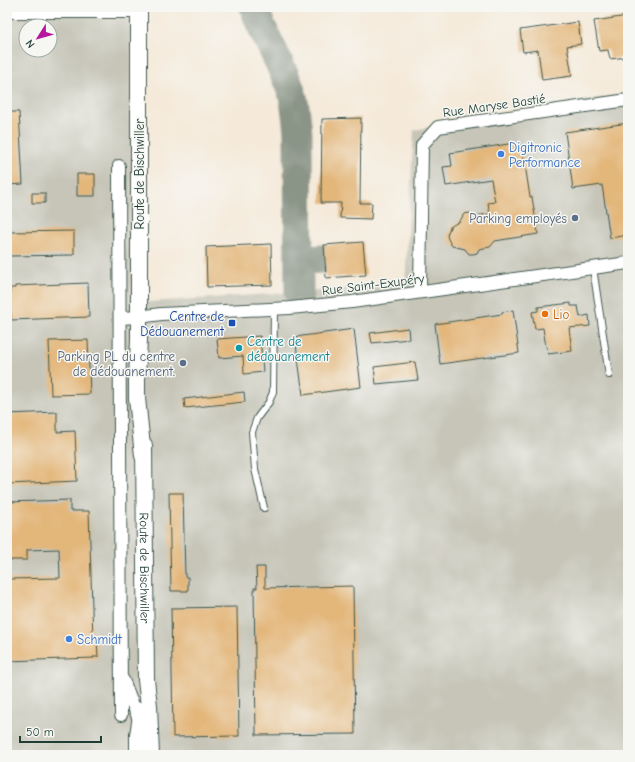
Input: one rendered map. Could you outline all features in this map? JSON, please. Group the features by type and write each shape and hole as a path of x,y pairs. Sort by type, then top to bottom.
{"street":[{"path":"7,12 44,9 139,9"},
{"name":"Route de Bischwiller","path":"139,9 139,340 145,379 143,456 146,680 149,706 151,755"},
{"name":"Rue Maryse Bastié","path":"420,292 422,145 438,128 628,100"},
{"path":"119,166 121,715"},
{"name":"Rue Saint-Exupéry","path":"120,318 139,318 161,314 274,309 352,302 628,263"},
{"path":"122,677 140,722"},
{"name":"Route de Bischwiller","path":"138,755 138,735 146,680"}],"lane":[{"path":"593,268 609,375"},
{"path":"264,508 255,469 252,432 257,418 269,402 274,392 274,309"}],"shaded area":[{"path":"7,7 131,7 134,303 405,285 414,130 628,93 628,755 7,755"}],"building":[{"path":"628,16 628,57 610,59 608,50 599,51 594,21"},
{"path":"578,22 581,44 567,46 572,76 542,80 538,50 523,52 520,30"},
{"path":"7,112 19,112 23,184 7,185"},
{"path":"361,118 360,203 372,203 371,219 340,218 341,203 321,203 322,119"},
{"path":"628,123 628,235 610,238 602,185 573,189 565,132"},
{"path":"515,143 515,146 522,145 530,197 532,197 538,234 495,241 490,247 479,249 477,253 473,254 469,254 465,249 452,246 447,235 450,227 460,221 464,214 469,213 474,216 490,214 488,203 495,202 491,179 446,186 443,167 452,166 450,153"},
{"path":"77,174 95,174 95,196 77,196"},
{"path":"32,193 45,193 45,203 32,203"},
{"path":"74,231 74,255 9,256 9,232"},
{"path":"363,242 366,275 326,278 324,245"},
{"path":"271,244 272,285 207,287 206,247"},
{"path":"88,283 89,317 11,320 10,288 15,288 15,286"},
{"path":"571,303 571,306 578,306 580,317 589,315 590,326 569,328 572,351 548,354 543,328 535,329 532,312 538,311 538,307"},
{"path":"513,310 519,353 440,364 435,324 502,314 502,312"},
{"path":"408,328 409,339 372,343 370,333"},
{"path":"354,329 361,387 303,395 295,337"},
{"name":"Centre de dédouanement","path":"260,336 263,372 244,374 243,356 219,358 217,339"},
{"path":"88,340 90,394 51,395 49,341"},
{"path":"415,362 418,380 376,384 374,367"},
{"path":"244,392 245,402 185,408 184,399"},
{"path":"57,412 57,432 75,431 77,481 7,484 7,414"},
{"path":"169,493 183,493 185,577 188,577 188,591 171,591"},
{"path":"70,500 70,511 89,511 93,640 97,640 98,657 7,661 7,579 60,578 59,549 27,550 27,560 7,560 7,502"},
{"path":"256,567 265,567 265,588 353,586 355,734 256,735 254,588 257,588"},
{"path":"237,607 239,736 173,737 171,608"}],"taxiway":[{"path":"254,7 263,30 285,74 295,106 298,134 299,293"},
{"path":"299,260 325,259"}],"place":[{"name":"Digitronic Performance","path":"501,154"},
{"name":"Parking employés","path":"575,218"},
{"name":"Lio","path":"545,314"},
{"name":"Centre de Dédouanement","path":"232,323"},
{"name":"Centre de dédouanement","path":"239,348"},
{"name":"Parking PL du centre de dédouanement.","path":"183,363"},
{"name":"Schmidt","path":"69,639"}]}
